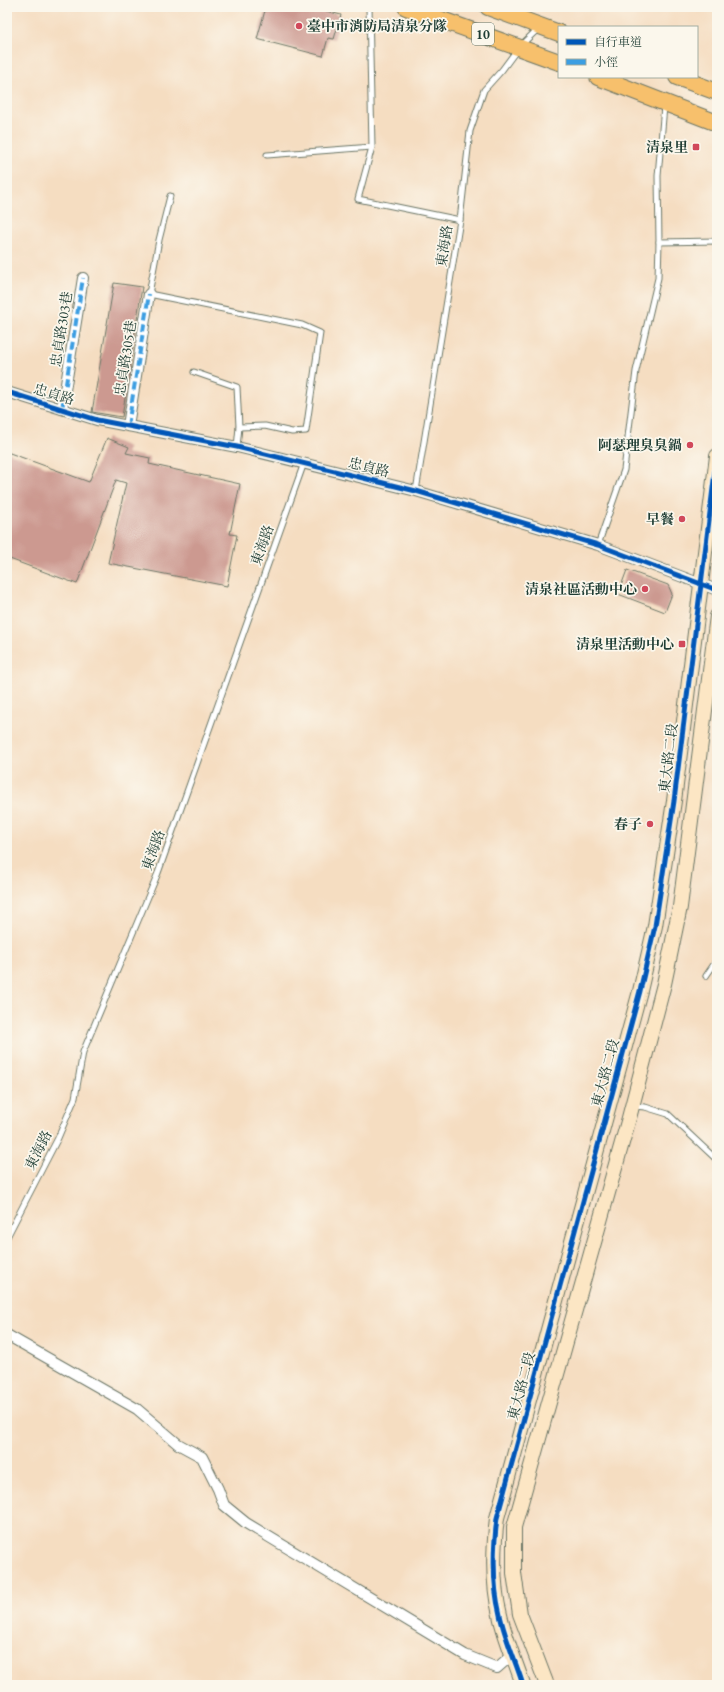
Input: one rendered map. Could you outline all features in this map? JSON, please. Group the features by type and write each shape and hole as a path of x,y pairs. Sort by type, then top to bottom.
{"main road":[{"name":"10","path":"406,7 558,62"},
{"name":"10","path":"488,7 558,33"},
{"path":"601,78 717,123"},
{"path":"680,78 717,92"}],"street":[{"name":"忠貞路303巷","path":"62,409 84,278"},
{"name":"忠貞路305巷","path":"128,426 149,294"},
{"name":"忠貞路","path":"7,392 97,420 237,447 416,491 598,545 717,590"},
{"name":"東大路二段","path":"523,1685 500,1616 494,1575 493,1547 497,1518 640,991 656,926 674,801 717,456"},
{"path":"547,1685 520,1614 514,1573 514,1527 631,1112 664,984 680,907 717,616"},
{"path":"607,1113 631,1112"},
{"path":"7,1335 137,1409 165,1431 178,1444 202,1457 218,1489 224,1505 253,1527 465,1655 497,1668 513,1654"}],"lane":[{"path":"369,7 372,147 358,199 460,220"},
{"name":"東海路","path":"416,491 460,220 470,130 484,90 502,70 519,47 541,26"},
{"path":"598,545 624,470 636,371 658,278 658,176 664,102"},
{"path":"267,155 372,147"},
{"path":"170,196 149,294 302,324 320,333 306,431 292,432 265,426 239,427"},
{"path":"659,242 717,241"},
{"path":"194,372 237,387 239,427 237,447"},
{"name":"東海路","path":"7,1237 58,1138 75,1098 84,1052 158,873 304,463"},
{"path":"706,976 717,960"},
{"path":"631,1112 645,1107 668,1114 717,1160"}],"building":[{"name":"臺中市消防局清泉分隊","path":"266,7 312,7 341,15 334,39 328,38 323,56 257,39"},
{"path":"114,283 142,287 122,417 92,412"},
{"path":"107,438 129,447 126,453 150,458 149,464 240,484 230,534 237,535 227,586 108,563 126,483 116,480 77,584 7,558 7,452 89,482"},
{"name":"清泉社區活動中心","path":"627,570 668,585 672,594 665,612 618,594"}],"marked path":[{"path":"62,409 83,278"},
{"path":"128,426 149,294"}],"cycle path":[{"path":"7,392 97,420 237,447 416,491 598,545 717,590"},
{"path":"523,1685 502,1624 497,1603 494,1579 497,1518 640,991 655,926 674,801 717,456"}],"place":[{"name":"臺中市消防局清泉分隊","path":"299,26"},
{"name":"清泉里","path":"696,147"},
{"name":"阿瑟理臭臭鍋","path":"690,445"},
{"name":"早餐","path":"682,519"},
{"name":"清泉社區活動中心","path":"645,589"},
{"name":"清泉里活動中心","path":"682,644"},
{"name":"春子","path":"650,824"}]}
